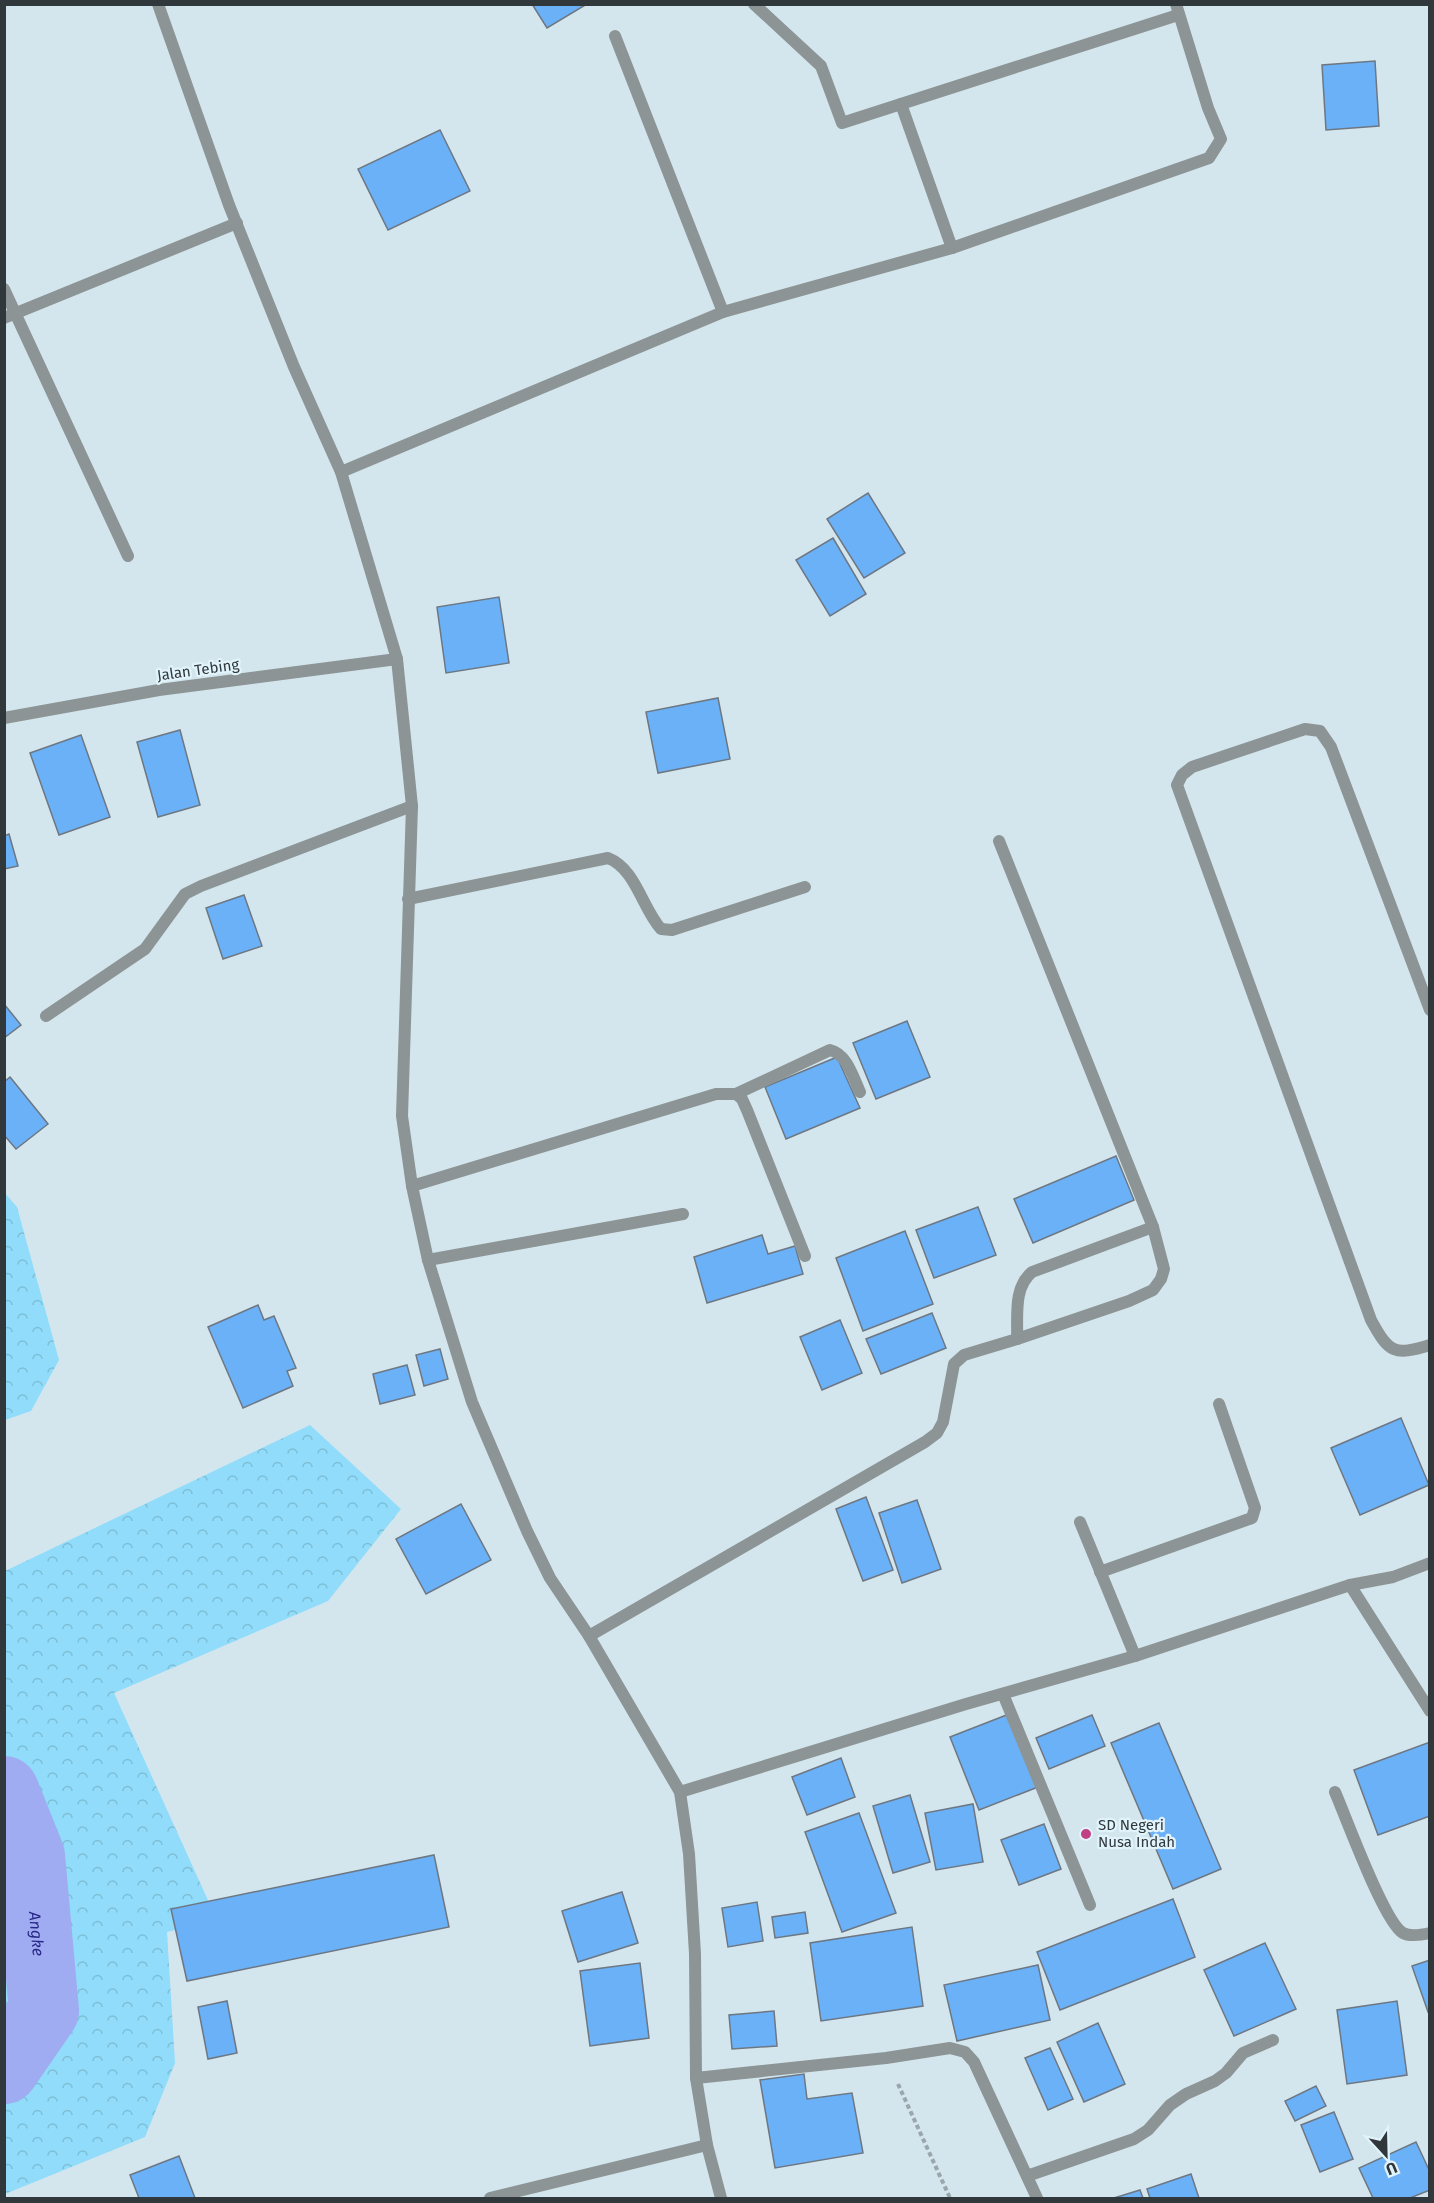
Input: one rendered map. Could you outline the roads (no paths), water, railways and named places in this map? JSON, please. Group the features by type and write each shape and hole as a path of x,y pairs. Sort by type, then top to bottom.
{"street":[{"path":"158,4 237,223 294,367 341,472 397,659 412,806 402,1116 412,1186 428,1260 472,1402 527,1532 550,1578 589,1636 680,1792 689,1854 695,1954 696,2078 707,2145 721,2199"},
{"path":"341,472 723,312 952,248 1209,158 1221,139 1208,108 1177,10 842,123 821,66 754,4"},
{"path":"615,36 723,312"},
{"path":"901,104 952,248"},
{"path":"10,316 237,223"},
{"path":"4,289 10,316 128,556"},
{"name":"Jalan Tebing","path":"4,718 159,690 397,659"},
{"path":"1430,1010 1331,747 1320,731 1305,729 1192,767 1182,775 1177,785 1371,1320 1381,1339 1392,1348 1406,1352 1430,1345"},
{"path":"46,1016 146,949 185,894 412,806"},
{"path":"589,1636 937,1433 943,1422 954,1364 963,1355 1129,1300 1153,1290 1161,1279 1164,1269 1153,1227 999,841"},
{"path":"408,899 608,858 618,862 626,870 654,921 661,929 672,930 805,887"},
{"path":"412,1186 716,1094 736,1094 830,1050 837,1052 843,1058 860,1092"},
{"path":"736,1094 742,1099 747,1110 805,1256"},
{"path":"428,1260 683,1214"},
{"path":"1017,1339 1019,1290 1023,1279 1032,1272 1153,1227"},
{"path":"1100,1572 1252,1518 1254,1508 1219,1404"},
{"path":"1080,1521 1135,1656"},
{"path":"680,1792 1135,1656 1350,1585 1393,1576 1430,1563"},
{"path":"1350,1585 1430,1711"},
{"path":"1003,1694 1090,1905"},
{"path":"1335,1792 1383,1906 1405,1934 1430,1933"},
{"path":"1027,2176 1134,2139 1148,2130 1170,2105 1226,2073 1243,2053 1273,2040"},
{"path":"696,2078 886,2058 950,2048 965,2052 974,2061 1037,2199"},
{"path":"490,2199 707,2145"}],"waterway":[{"name":"Angke","path":"4,1791 30,1856 44,2011 4,2069"}],"place":[{"name":"SD Negeri Nusa Indah","path":"1086,1834"}]}
